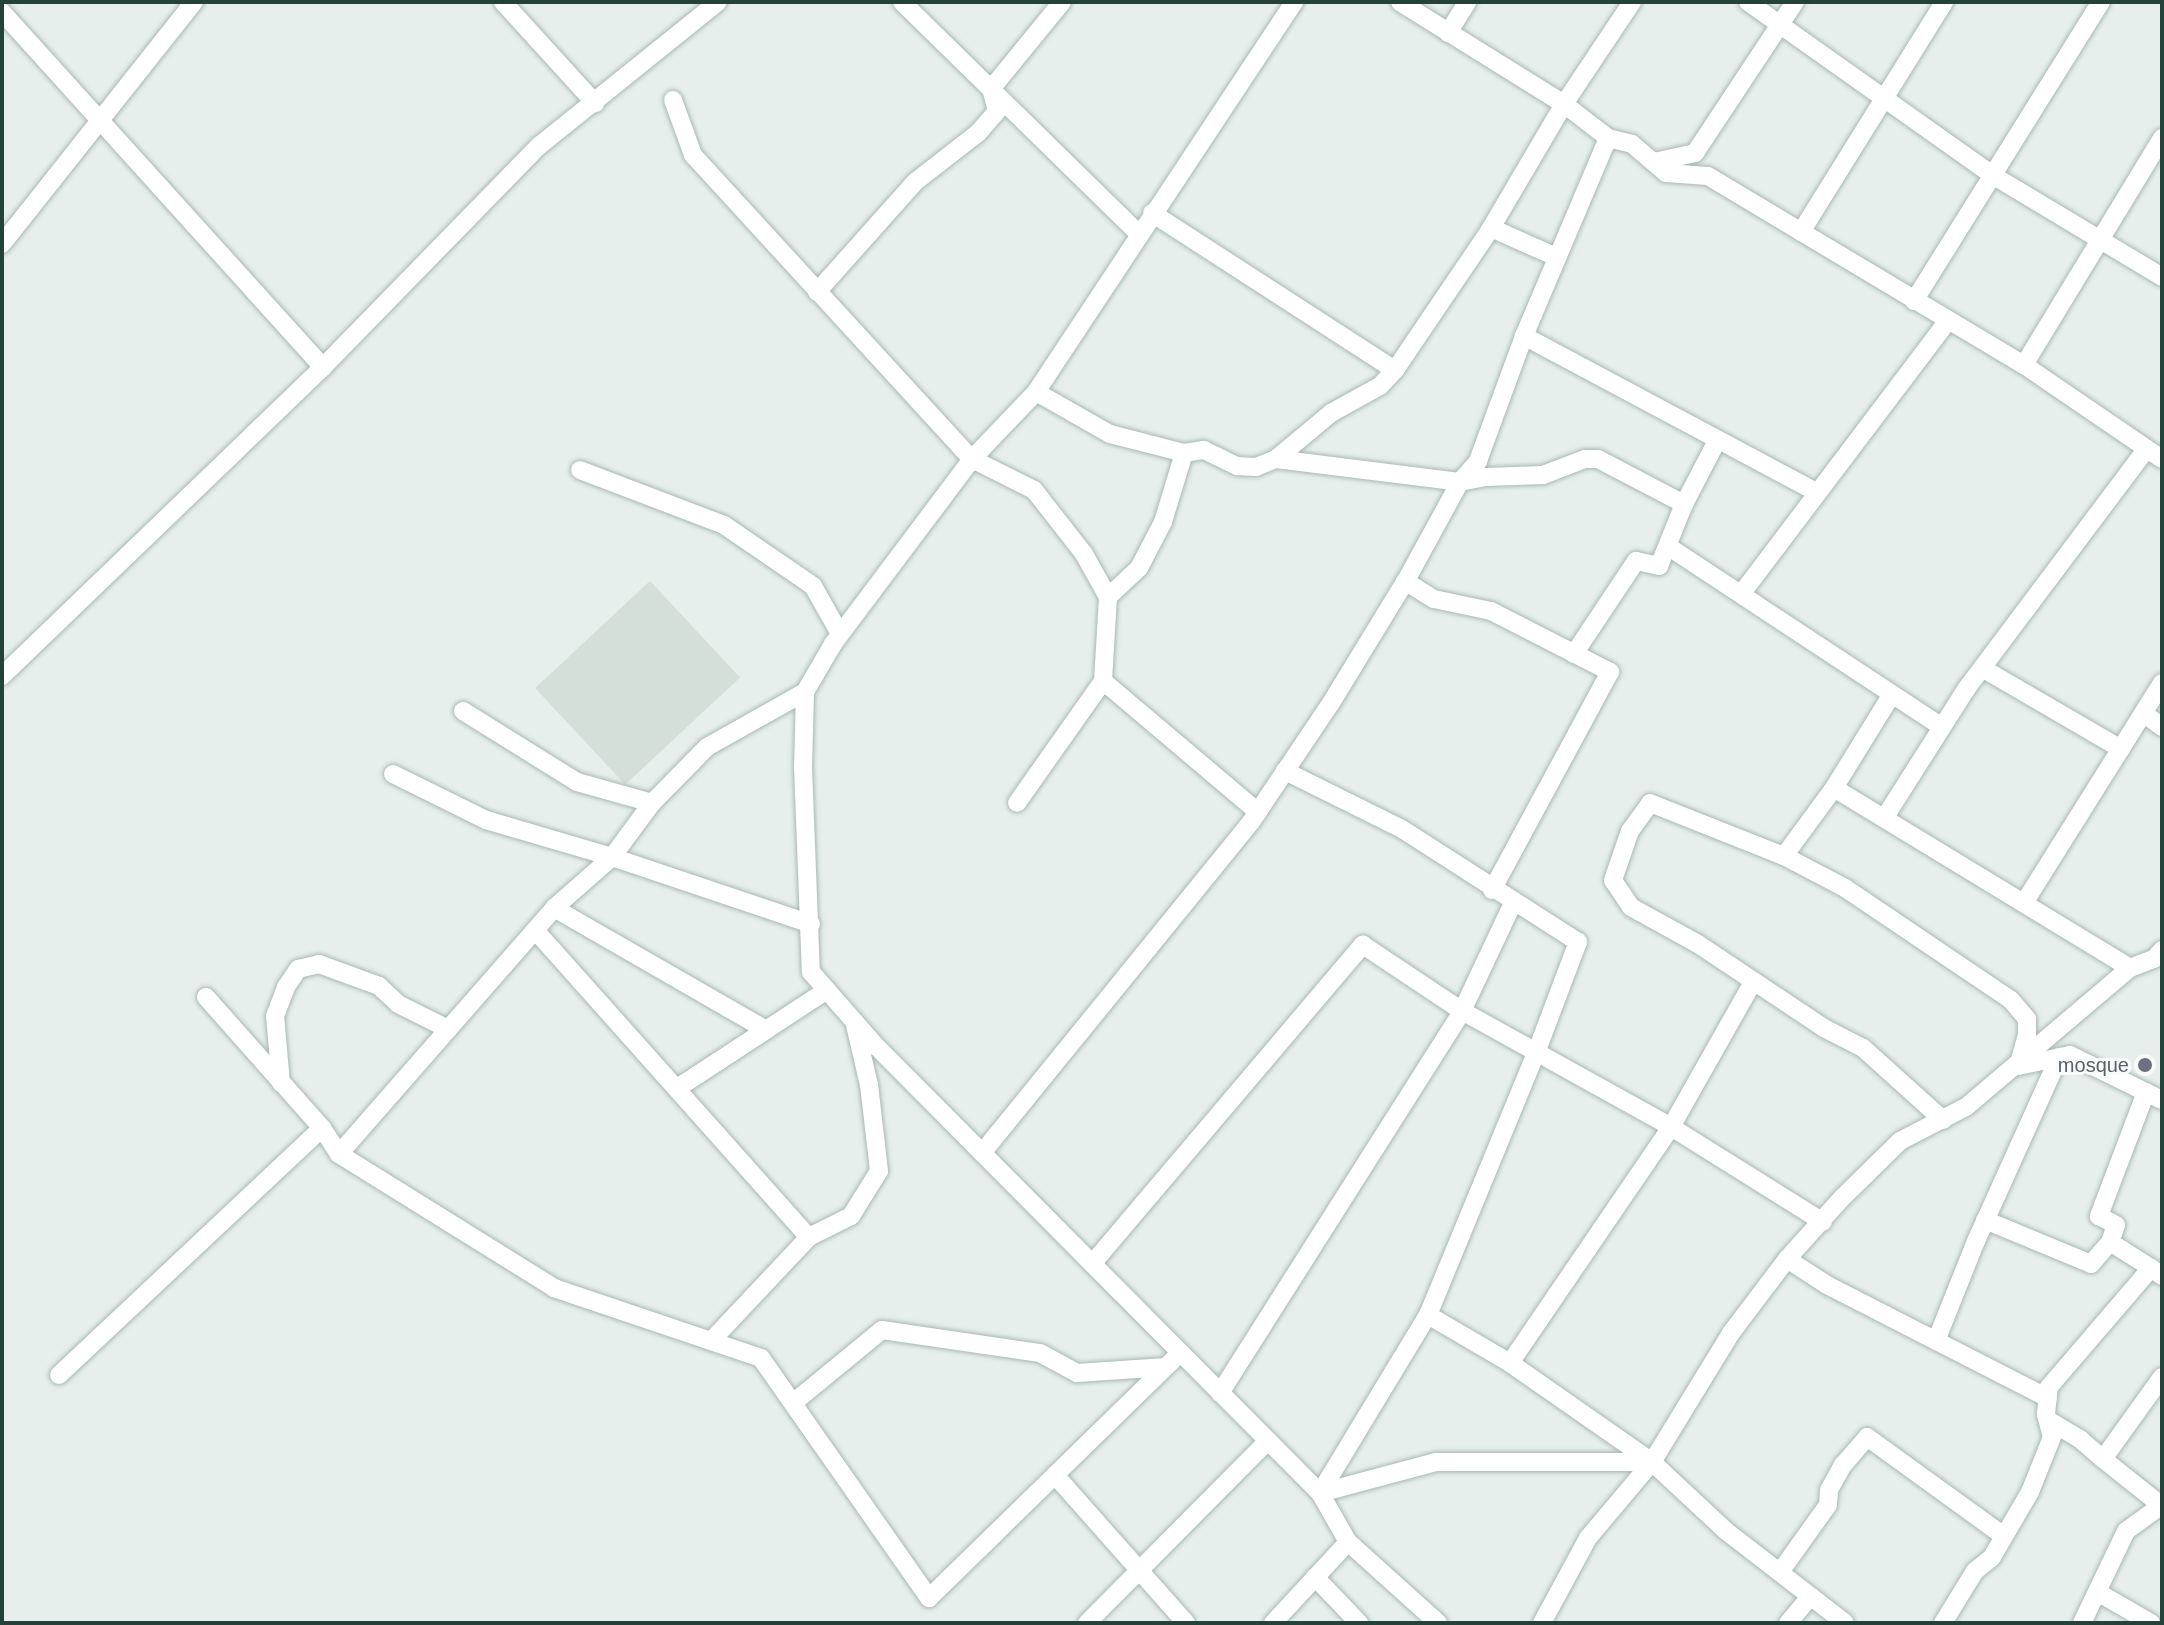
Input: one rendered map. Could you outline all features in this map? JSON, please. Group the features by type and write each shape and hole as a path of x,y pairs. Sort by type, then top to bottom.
{"street":[{"path":"2,244 194,2"},
{"path":"503,2 595,103"},
{"path":"2,676 323,367 540,145 718,2"},
{"path":"902,2 1138,233"},
{"path":"991,89 1062,2"},
{"path":"1294,2 1138,233 1036,392 972,459 840,634 805,692 803,767 811,972 982,1153 1320,1493 1348,1542 1438,1623"},
{"path":"1400,2 1564,104 1608,138 1632,144 1666,173 1708,176 2024,365 2154,454 1982,668 1885,817"},
{"path":"1448,33 1467,2"},
{"path":"1036,392 1110,434 1184,453 1204,450 1237,466 1256,467 1276,459 1331,413 1380,386 1395,370 1491,228 1564,104 1632,2"},
{"path":"1748,2 1994,176 2162,277"},
{"path":"1654,162 1695,153 1795,2"},
{"path":"1801,232 1944,2"},
{"path":"1914,301 2101,2"},
{"path":"2,12 323,367"},
{"path":"817,292 915,182 997,111 991,89"},
{"path":"673,100 693,155 972,459 1034,490 1084,554 1108,597 1103,681 1017,803"},
{"path":"982,1153 1258,812 1405,581 1460,482 1478,461 1524,336 1608,138"},
{"path":"2024,365 2161,143"},
{"path":"1152,213 1395,370"},
{"path":"1491,228 1556,257"},
{"path":"1742,593 1948,321"},
{"path":"1524,336 1816,492"},
{"path":"1574,654 1636,561 1659,566 1684,504 1717,441"},
{"path":"1108,597 1139,568 1163,522 1184,453"},
{"path":"1276,459 1460,482 1543,475 1585,459 1598,459 1684,504"},
{"path":"580,470 724,525 813,586 840,634"},
{"path":"1669,547 1942,727"},
{"path":"1405,581 1434,599 1491,611 1610,672 1492,890"},
{"path":"1982,668 2121,749"},
{"path":"1103,681 1258,812"},
{"path":"2024,903 2162,683"},
{"path":"339,1154 554,908 612,857 652,803 707,747 805,692"},
{"path":"1784,856 1834,788 1892,694"},
{"path":"463,711 577,782 652,803"},
{"path":"2143,713 2162,727"},
{"path":"1285,771 1402,829 1492,890 1578,942 1536,1053 1428,1315 1320,1493"},
{"path":"393,774 486,820 612,857 811,924"},
{"path":"1834,788 2130,968"},
{"path":"1943,1120 1863,1048 1824,1028 1698,944 1631,907 1613,880 1630,831 1650,803 1784,856 1845,888 2011,1000 2027,1019 2027,1035 2018,1066"},
{"path":"1220,1393 1462,1011 1513,903"},
{"path":"554,908 766,1030 679,1087"},
{"path":"535,930 679,1087 809,1237"},
{"path":"1092,1264 1363,945 1462,1011 1671,1127 1823,1222"},
{"path":"1542,1623 1588,1538 1652,1462 1731,1333 1787,1259 1900,1141 1966,1107 2130,968 2154,959 2162,950"},
{"path":"281,1083 275,1016 286,987 298,969 319,964 379,986 398,1004 448,1029"},
{"path":"1510,1363 1671,1127 1753,982"},
{"path":"679,1087 827,990"},
{"path":"206,997 322,1128 339,1154 554,1288 761,1358 929,1598 1180,1353"},
{"path":"711,1341 809,1237 851,1216 879,1171 869,1085 855,1022"},
{"path":"1985,1220 2091,1264 2110,1242 2116,1225 2099,1216 2154,1096 2070,1055 2018,1066"},
{"path":"1936,1341 1985,1220 2059,1057"},
{"path":"59,1375 322,1128"},
{"path":"1943,1623 1975,1571 1992,1557 2030,1492 2052,1437 2048,1420 2049,1387 2157,1272 2110,1242"},
{"path":"1787,1259 1827,1285 2048,1398"},
{"path":"1428,1315 1510,1363 1652,1462 1726,1531 1845,1623"},
{"path":"793,1403 882,1330 1040,1353 1077,1373 1166,1367"},
{"path":"2103,1459 2162,1377"},
{"path":"2048,1420 2081,1440 2162,1505 2126,1531 2082,1623"},
{"path":"1780,1572 1828,1505 1829,1490 1843,1465 1867,1437 2004,1536"},
{"path":"1087,1623 1268,1441"},
{"path":"1320,1493 1436,1462 1652,1462"},
{"path":"1055,1475 1186,1623"},
{"path":"1273,1623 1348,1542"},
{"path":"1315,1577 1359,1623"},
{"path":"2099,1593 2151,1623"},
{"path":"1788,1623 1811,1596"}],"shaded area":[{"path":"650,581 740,678 625,785 535,688"}],"place":[{"name":"mosque","path":"2145,1065"}]}
